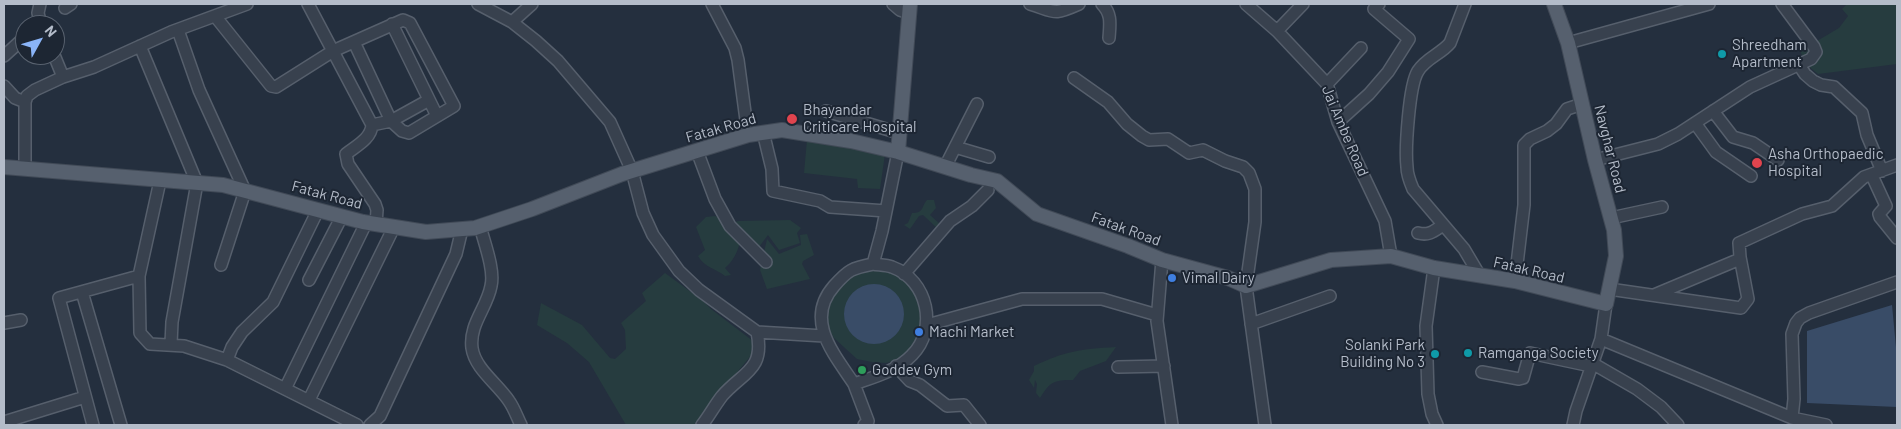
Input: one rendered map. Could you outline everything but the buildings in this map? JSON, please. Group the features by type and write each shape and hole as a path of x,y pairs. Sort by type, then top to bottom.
{"main road":[{"name":"Navghar Road","path":"1554,4 1568,43 1594,160 1614,230 1616,256 1606,304"},
{"path":"898,152 910,8"},
{"name":"Fatak Road","path":"4,167 223,185 371,223 426,232 480,226 532,209 632,171 748,135 782,130 851,141 898,152 997,181 1037,214 1162,260 1228,278 1246,286 1331,260 1391,256 1434,268 1516,282 1606,304"}],"street":[{"path":"26,168 25,102 27,96 35,90 63,77 94,67 178,30 247,4"},
{"path":"285,389 377,210 375,204 348,164 346,154 371,132 372,125 308,4"},
{"path":"478,4 512,22 536,41 558,61 610,122 632,171 643,213 653,235 678,271 699,290 757,332 824,336"},
{"path":"512,22 532,4"},
{"path":"712,4 735,48 748,135"},
{"path":"893,4 900,10 910,8"},
{"path":"1030,4 1048,11 1059,12 1079,4"},
{"path":"1102,4 1108,11 1110,18 1109,38"},
{"name":"Jai Ambe Road","path":"1246,4 1277,31 1327,84 1338,122 1385,221 1391,256"},
{"path":"1277,31 1303,4"},
{"path":"1338,122 1369,94 1388,72 1409,39 1374,9 1379,4"},
{"path":"1465,4 1450,43 1425,62 1416,73 1408,125 1407,166 1413,189 1464,249 1480,276"},
{"path":"1568,43 1708,4"},
{"path":"1594,160 1658,144 1678,134 1750,87 1811,59 1816,52 1814,47 1782,4"},
{"path":"215,16 271,86 276,87 333,51 403,20 410,23 454,106 409,132 402,131 391,121 354,42"},
{"path":"392,24 437,116"},
{"path":"178,30 198,90 245,191 221,265"},
{"path":"4,56 15,46"},
{"path":"140,46 197,183 172,322 171,344"},
{"path":"1327,84 1361,48"},
{"path":"58,65 63,77"},
{"path":"1799,65 1813,81 1821,85 1834,87 1862,113 1867,135 1882,171"},
{"path":"1074,78 1108,102 1127,124 1149,140 1168,139 1189,153 1203,150 1225,161 1243,167 1249,172 1256,198 1255,222 1246,286 1265,425"},
{"path":"4,86 15,98 25,102"},
{"path":"372,125 391,121 429,100"},
{"path":"945,167 977,104"},
{"path":"1516,282 1524,205 1524,145 1530,139 1547,131 1556,124 1567,109 1582,104"},
{"path":"826,111 899,133"},
{"path":"1713,112 1733,137 1753,143 1778,160"},
{"path":"1695,123 1716,152 1751,176"},
{"path":"763,132 772,169 771,182 773,191 820,201 830,207 886,211"},
{"path":"955,146 989,158"},
{"path":"697,151 715,199 730,226 766,262"},
{"path":"873,264 898,152"},
{"path":"1609,289 1741,308 1748,299 1740,259 1740,243 1802,214 1832,206 1864,177 1897,165"},
{"path":"1874,180 1886,206 1879,214 1880,218 1896,234"},
{"path":"160,181 139,276 141,336 150,344 184,346 227,360 356,425"},
{"path":"904,274 950,221 972,206 988,190"},
{"path":"1611,218 1662,207"},
{"path":"227,360 232,346 242,332 273,302 318,210"},
{"path":"310,280 342,216"},
{"path":"1418,233 1431,234 1443,225"},
{"path":"480,226 492,284 489,295 473,326 472,347 475,359 510,401 521,425"},
{"path":"309,400 394,227"},
{"path":"370,425 380,416 456,254 462,229"},
{"path":"1653,295 1740,259"},
{"path":"1162,260 1158,315 1172,425"},
{"path":"854,384 881,375 911,357 923,342 927,325 927,305 918,288 904,274 892,267 873,264 854,268 827,293 820,310 824,336 854,384 868,421 864,425"},
{"path":"1434,268 1426,326 1428,394 1432,414 1437,425"},
{"path":"93,425 60,298 139,276"},
{"path":"1792,418 1794,399 1792,334 1796,323 1800,318 1809,313 1897,282"},
{"path":"82,292 121,425"},
{"path":"1251,324 1330,296"},
{"path":"927,325 1022,299 1102,299 1158,315"},
{"path":"1574,425 1576,411 1601,339 1606,304"},
{"path":"4,323 20,320"},
{"path":"702,425 722,396 749,373 758,356 757,332"},
{"path":"1601,339 1792,418 1826,425"},
{"path":"1482,372 1519,379 1523,378 1530,353 1591,365 1637,389 1661,407 1678,425"},
{"path":"896,366 910,381 920,385 947,406 964,404 980,425"},
{"path":"1118,367 1164,366"},
{"path":"4,422 85,397"}],"green space":[{"path":"1847,4 1896,4 1897,64 1818,74 1807,65 1800,51 1839,28 1848,16 1842,9"},
{"path":"807,140 885,154 880,189 858,188 857,179 804,173"},
{"path":"927,200 934,200 936,208 930,215 941,225 938,229 923,215 919,216 910,229 904,225 908,223 912,213 920,211"},
{"path":"715,216 721,219 740,241 735,256 725,268 731,275 725,276 707,265 698,256 705,250 696,227 706,217"},
{"path":"790,220 801,228 797,233 800,243 779,250 768,235 759,247 761,252 730,223 739,221"},
{"path":"807,234 814,255 803,261 802,264 810,279 767,289 760,270 767,239 779,254 801,245 800,235"},
{"path":"874,267 904,276 922,301 923,332 904,358 886,363 857,359 834,338 826,324 826,307 843,278"},
{"path":"665,273 753,341 753,353 694,425 626,425 589,362 567,343 537,325 541,303 582,325 610,358 615,359 626,349 625,330 621,323 646,301 642,293"},
{"path":"1116,347 1106,361 1080,371 1073,380 1056,381 1047,388 1040,398 1036,393 1037,384 1035,380 1034,388 1029,380 1034,371 1034,366 1055,357 1083,350"}],"water":[{"path":"874,284 886,286 899,297 904,314 902,326 891,339 874,344 862,342 849,331 844,314 846,302 857,289"},
{"path":"1892,305 1897,358 1897,407 1807,403 1807,331"}],"place":[{"name":"Shreedham Apartment","path":"1722,54"},
{"name":"Bhayandar Criticare Hospital","path":"792,119"},
{"name":"Asha Orthopaedic Hospital","path":"1757,163"},
{"name":"Vimal Dairy","path":"1172,278"},
{"name":"Machi Market","path":"919,332"},
{"name":"Ramganga Society","path":"1468,353"},
{"name":"Solanki Park Building No 3","path":"1435,354"},
{"name":"Goddev Gym","path":"862,370"}]}
